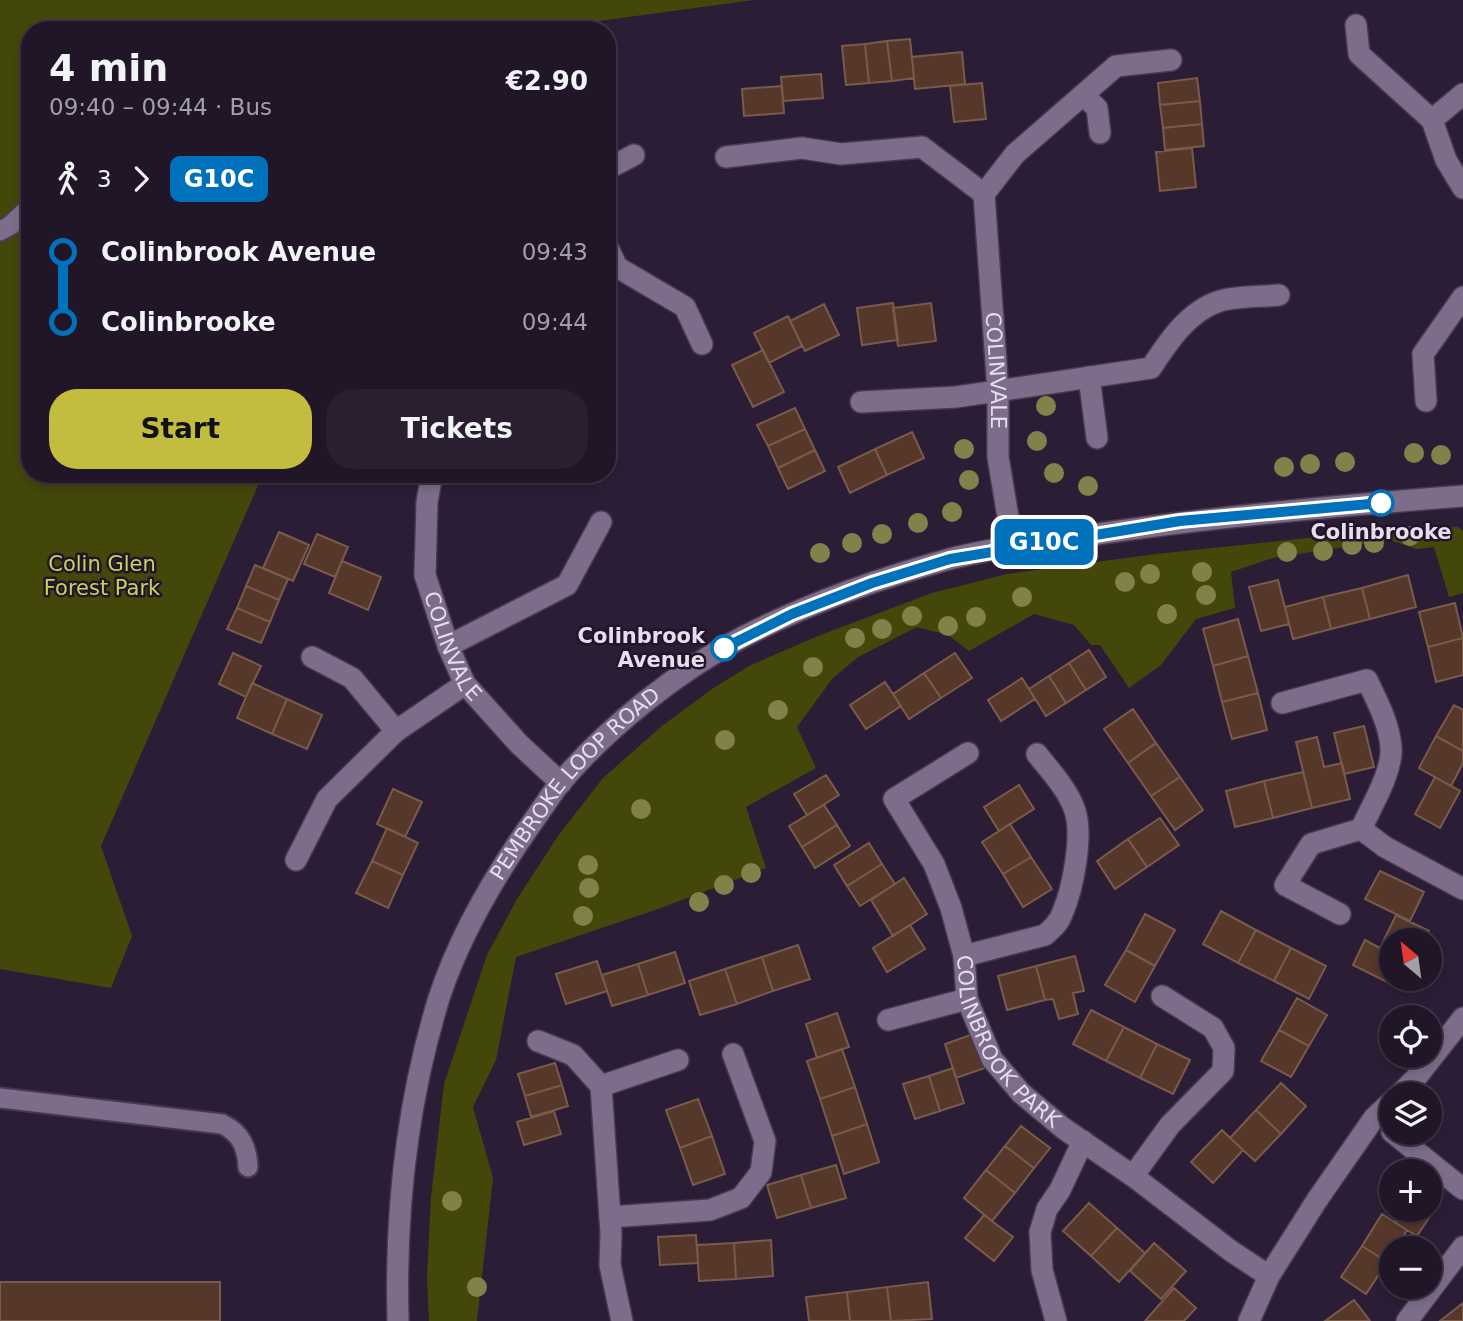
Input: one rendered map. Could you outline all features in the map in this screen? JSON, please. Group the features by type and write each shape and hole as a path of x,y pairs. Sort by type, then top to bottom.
{"street":[{"path":"1356,25 1359,54 1432,120 1446,160 1463,188"},
{"path":"726,156 802,148 841,154 922,147 984,194 1015,154 1116,65 1171,60"},
{"path":"1432,120 1463,94"},
{"path":"1083,95 1097,108 1100,133"},
{"path":"616,164 634,155"},
{"name":"COLINVALE","path":"984,194 998,391 998,457 1013,547"},
{"path":"616,271 685,307 702,344"},
{"path":"861,402 956,397 1151,368 1167,344 1192,316 1220,301 1279,295"},
{"path":"1426,401 1423,354 1463,297"},
{"path":"1089,377 1097,438"},
{"name":"COLINVALE","path":"430,483 427,502 425,575 447,646 465,684 519,744 561,783"},
{"name":"PEMBROKE LOOP ROAD","path":"398,1321 400,1201 416,1092 440,995 470,926 503,865 561,783 639,707 693,668 740,639 792,614 872,583 950,559 1180,521 1463,496"},
{"path":"447,646 567,585 601,522"},
{"path":"312,657 352,678 396,731"},
{"path":"1282,703 1367,680 1387,726 1392,750 1385,778 1361,829 1311,844 1285,885 1340,914"},
{"path":"296,860 327,799 396,731 465,684"},
{"name":"COLINBROOK PARK","path":"968,753 894,799 934,864 951,908 964,956 967,999 992,1059 1021,1093 1231,1251 1269,1276"},
{"path":"964,956 1045,935 1054,928 1062,915 1069,890 1078,829 1075,809 1065,789 1037,754"},
{"path":"1361,829 1385,847 1463,889"},
{"path":"1133,1176 1170,1125 1223,1071 1224,1048 1213,1028 1162,996"},
{"path":"888,1020 967,999"},
{"path":"1412,1082 1463,1018"},
{"path":"538,1041 573,1055 601,1086 610,1217 610,1265 621,1321"},
{"path":"610,1217 710,1210 741,1198 761,1172 765,1141 733,1054"},
{"path":"601,1086 678,1060"},
{"path":"1248,1321 1269,1276 1317,1200 1379,1113"},
{"path":"1374,1118 1379,1122"},
{"path":"1055,1321 1042,1270 1040,1232 1047,1209 1060,1189 1083,1141"},
{"path":"1407,1145 1463,1189"},
{"path":"1408,1321 1463,1247"}],"lane":[{"path":"0,231 21,216"},
{"path":"0,1098 222,1124 234,1129 242,1141 248,1153 248,1167"}],"green space":[{"name":"Colin Glen Forest Park","path":"0,0 754,0 599,21 21,21 21,483 259,483 101,846 132,936 111,988 0,969"},
{"path":"1422,526 1458,527 1463,531 1463,593 1449,597 1434,547 1417,549 1389,540 1273,558 1231,572 1235,608 1196,619 1161,665 1129,688 1100,645 1091,645 1074,625 1034,614 969,651 948,635 917,627 858,657 832,679 797,727 816,768 746,807 766,868 661,908 516,957 496,1060 473,1107 493,1178 477,1321 429,1321 427,1278 431,1197 444,1084 487,955 517,899 558,836 603,778 662,726 749,666 818,636 932,593 1007,574 1156,554"}],"building":[{"path":"910,39 914,78 892,81 887,41"},
{"path":"887,41 892,81 869,83 865,44"},
{"path":"865,44 869,83 846,85 842,46"},
{"path":"962,52 965,84 915,89 912,57"},
{"path":"821,74 823,98 783,101 781,77"},
{"path":"1197,78 1200,101 1160,105 1158,83"},
{"path":"982,83 986,119 954,122 950,86"},
{"path":"782,86 784,113 744,116 742,89"},
{"path":"1200,101 1202,124 1163,128 1160,105"},
{"path":"1202,124 1204,146 1165,150 1163,128"},
{"path":"1192,148 1196,187 1160,191 1156,152"},
{"path":"893,303 898,340 862,345 857,308"},
{"path":"931,303 936,341 898,346 893,308"},
{"path":"824,304 839,335 805,351 790,321"},
{"path":"788,316 802,346 769,363 754,333"},
{"path":"763,350 784,392 753,407 732,365"},
{"path":"795,408 805,429 768,446 757,425"},
{"path":"805,429 815,450 778,468 768,446"},
{"path":"912,432 924,458 887,475 875,449"},
{"path":"875,449 887,475 850,493 838,467"},
{"path":"815,450 825,471 788,489 778,468"},
{"path":"279,532 309,545 293,581 263,568"},
{"path":"317,534 348,547 335,577 304,564"},
{"path":"342,561 381,577 368,610 329,593"},
{"path":"255,565 288,579 279,600 246,586"},
{"path":"1408,575 1416,607 1370,619 1362,588"},
{"path":"1278,580 1289,624 1261,631 1249,587"},
{"path":"246,586 279,600 270,622 237,608"},
{"path":"1362,588 1370,619 1331,629 1323,597"},
{"path":"1323,597 1331,629 1293,639 1285,607"},
{"path":"1455,603 1463,638 1428,647 1419,612"},
{"path":"237,608 270,622 261,643 227,629"},
{"path":"1238,619 1248,656 1213,666 1203,629"},
{"path":"1463,638 1463,675 1436,682 1428,647"},
{"path":"1089,650 1106,677 1086,690 1069,663"},
{"path":"233,653 261,666 246,697 219,684"},
{"path":"955,653 972,678 941,698 924,673"},
{"path":"1248,656 1258,693 1222,702 1213,666"},
{"path":"1069,663 1086,690 1066,703 1049,676"},
{"path":"924,673 941,698 909,719 893,694"},
{"path":"1049,676 1066,703 1046,716 1029,689"},
{"path":"1022,678 1035,699 1001,721 988,700"},
{"path":"885,682 901,706 866,729 850,705"},
{"path":"252,683 287,699 272,734 237,718"},
{"path":"1258,693 1267,730 1232,739 1222,702"},
{"path":"287,699 322,715 307,749 272,734"},
{"path":"1454,705 1463,710 1463,751 1436,736"},
{"path":"1133,709 1156,743 1128,763 1104,729"},
{"path":"1364,726 1374,767 1344,774 1334,733"},
{"path":"1436,736 1463,751 1463,763 1451,786 1419,768"},
{"path":"1317,737 1324,767 1342,763 1350,799 1312,808 1296,742"},
{"path":"1156,743 1180,777 1151,796 1128,763"},
{"path":"1303,772 1312,808 1273,818 1264,781"},
{"path":"826,775 839,795 807,815 794,794"},
{"path":"1180,777 1203,810 1175,830 1151,796"},
{"path":"1435,777 1460,791 1440,828 1415,814"},
{"path":"1264,781 1273,818 1235,827 1226,791"},
{"path":"1019,785 1034,809 999,831 984,807"},
{"path":"393,789 422,802 405,837 377,824"},
{"path":"824,805 837,825 802,847 789,826"},
{"path":"1160,818 1179,845 1147,867 1128,839"},
{"path":"1010,824 1031,857 1003,874 982,842"},
{"path":"837,825 850,846 815,868 802,847"},
{"path":"387,828 418,843 403,875 372,861"},
{"path":"1128,839 1147,867 1115,889 1097,861"},
{"path":"869,843 882,864 847,886 834,865"},
{"path":"1031,857 1052,889 1023,907 1003,874"},
{"path":"372,861 403,875 388,908 356,893"},
{"path":"882,864 895,884 860,906 847,886"},
{"path":"1380,871 1424,892 1410,921 1365,899"},
{"path":"904,878 927,914 893,936 871,900"},
{"path":"1221,911 1256,930 1238,963 1203,944"},
{"path":"1145,914 1175,930 1155,966 1126,950"},
{"path":"1396,915 1423,928 1390,928"},
{"path":"910,925 925,949 887,972 873,948"},
{"path":"1256,930 1291,948 1274,981 1238,963"},
{"path":"1365,940 1379,948 1379,978 1353,965"},
{"path":"798,945 810,979 773,991 762,957"},
{"path":"1291,948 1326,966 1309,999 1274,981"},
{"path":"1126,950 1155,966 1135,1002 1105,985"},
{"path":"675,952 685,983 648,995 638,964"},
{"path":"1075,956 1084,991 1073,993 1078,1014 1059,1019 1053,999 1045,1000 1036,966"},
{"path":"762,957 773,991 737,1004 725,969"},
{"path":"597,961 607,991 566,1004 556,974"},
{"path":"638,964 648,995 612,1006 602,975"},
{"path":"1036,966 1045,1000 1007,1010 998,976"},
{"path":"725,969 737,1004 700,1015 689,981"},
{"path":"1297,998 1327,1015 1309,1046 1279,1030"},
{"path":"1091,1010 1124,1027 1106,1061 1073,1044"},
{"path":"837,1013 849,1047 817,1058 806,1024"},
{"path":"1124,1027 1157,1044 1140,1078 1106,1061"},
{"path":"1279,1030 1309,1046 1291,1077 1261,1061"},
{"path":"973,1034 985,1068 956,1078 945,1044"},
{"path":"1157,1044 1190,1060 1173,1094 1140,1078"},
{"path":"842,1049 855,1087 820,1099 807,1061"},
{"path":"555,1063 562,1085 525,1096 518,1074"},
{"path":"953,1068 964,1103 940,1111 929,1076"},
{"path":"929,1076 940,1111 915,1119 903,1084"},
{"path":"1281,1083 1306,1106 1281,1134 1256,1110"},
{"path":"562,1085 568,1106 531,1117 525,1096"},
{"path":"855,1087 867,1124 832,1136 820,1099"},
{"path":"698,1099 712,1136 680,1148 666,1110"},
{"path":"1256,1110 1281,1134 1255,1161 1230,1138"},
{"path":"554,1111 561,1134 524,1145 517,1122"},
{"path":"867,1124 879,1162 844,1174 832,1136"},
{"path":"1021,1126 1050,1148 1034,1168 1005,1146"},
{"path":"1222,1130 1243,1150 1213,1183 1191,1162"},
{"path":"712,1136 725,1174 693,1185 680,1148"},
{"path":"1005,1146 1034,1168 1015,1193 986,1170"},
{"path":"836,1165 846,1198 811,1208 801,1175"},
{"path":"986,1170 1015,1193 992,1221 964,1198"},
{"path":"801,1175 811,1208 777,1218 767,1185"},
{"path":"1089,1203 1117,1228 1091,1256 1063,1231"},
{"path":"984,1215 1013,1237 994,1261 965,1238"},
{"path":"1379,1219 1379,1222 1394,1222 1407,1230 1403,1236 1379,1236 1379,1257 1362,1246"},
{"path":"1396,1222 1426,1222 1417,1236"},
{"path":"1117,1228 1145,1253 1119,1282 1091,1256"},
{"path":"696,1235 698,1263 660,1265 658,1237"},
{"path":"771,1240 773,1276 736,1279 734,1243"},
{"path":"734,1243 736,1279 699,1281 697,1245"},
{"path":"1154,1243 1186,1271 1161,1299 1130,1271"},
{"path":"1362,1246 1379,1257 1379,1274 1366,1294 1341,1277"},
{"path":"0,1282 220,1282 220,1321 0,1321"},
{"path":"928,1282 932,1319 891,1321 887,1287"},
{"path":"887,1287 891,1321 850,1321 847,1292"},
{"path":"1174,1288 1196,1308 1184,1321 1145,1321"},
{"path":"847,1292 850,1321 809,1321 806,1297"},
{"path":"1354,1300 1370,1321 1325,1321"},
{"path":"1463,1303 1463,1321 1440,1321"}],"bus line":[{"name":"G10C","path":"724,648 792,614 872,583 950,559 1180,521 1381,503"}],"place":[{"name":"Colinbrooke","path":"1381,503"},
{"name":"Colinbrook Avenue","path":"724,648"}]}
